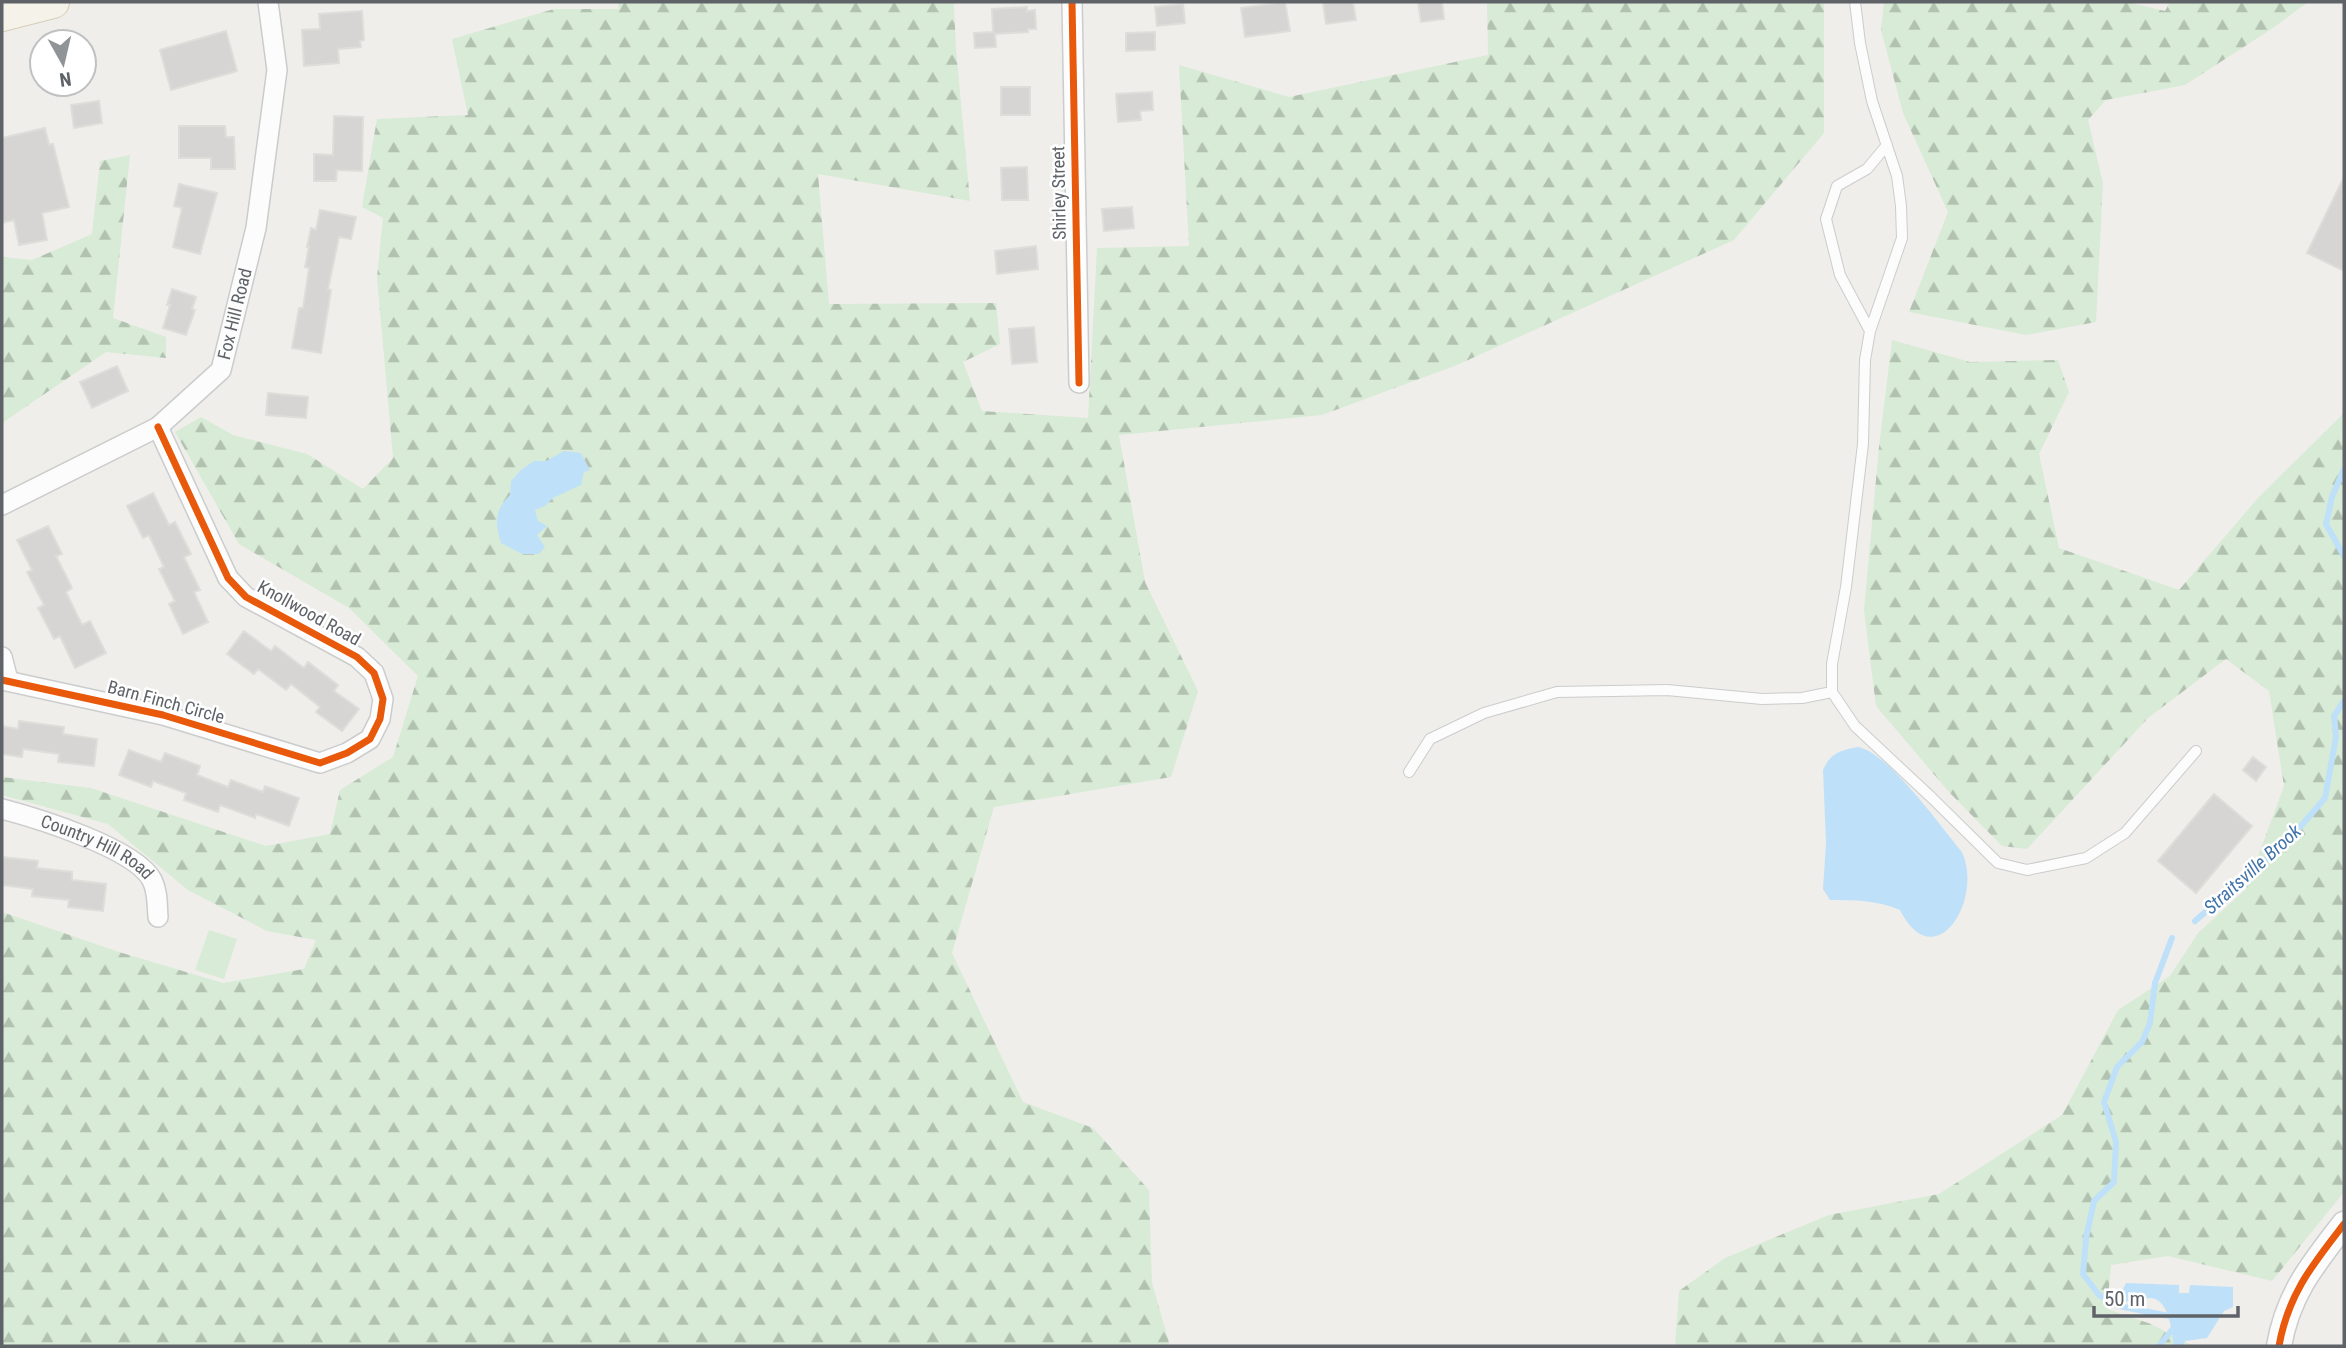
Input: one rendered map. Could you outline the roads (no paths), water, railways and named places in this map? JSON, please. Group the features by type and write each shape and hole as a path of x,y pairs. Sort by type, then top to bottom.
{"main road":[{"path":"2,15 53,2"}],"street":[{"name":"Fox Hill Road","path":"2,505 158,427 221,370 256,228 277,70 268,2"},
{"name":"Shirley Street","path":"1072,2 1079,383"},
{"name":"Knollwood Road","path":"158,427 229,578 246,597 356,657 374,673 383,699 380,719 370,739 347,753 320,763"},
{"path":"2,657 5,680"},
{"name":"Barn Finch Circle","path":"5,680 163,715 320,763"},
{"name":"Country Hill Road","path":"2,809 39,818 77,833 138,866 151,878 156,892 159,918"},
{"path":"2279,1346 2284,1319 2306,1273 2344,1224"}],"lane":[{"path":"1855,2 1872,101 1897,176 1902,237 1870,331 1865,360 1863,444 1846,587 1832,664 1832,692 1855,726 1998,863 2026,870 2085,858 2125,833 2196,751"},
{"path":"1870,331 1840,275 1826,219 1837,187 1867,169 1887,145"},
{"path":"1409,772 1430,739 1484,713 1558,692 1667,690 1762,699 1802,698 1832,692"}],"water":[{"path":"564,451 581,453 590,470 584,472 581,485 535,510 538,521 547,526 537,535 545,547 539,554 522,554 501,543 497,518 501,506 510,495 511,481 534,461 546,461"},
{"path":"1858,747 1870,752 1899,776 1962,852 1967,871 1961,910 1952,925 1940,934 1927,937 1913,929 1900,910 1874,902 1830,900 1823,889 1826,843 1823,770 1837,753"},
{"path":"2126,1283 2179,1285 2179,1293 2189,1293 2190,1285 2233,1287 2233,1307 2224,1311 2207,1338 2185,1341 2183,1346 2174,1346 2169,1318 2162,1305 2151,1298 2123,1302 2119,1297"}],"waterway":[{"name":"Straitsville Brook","path":"2344,469 2332,497 2326,524 2344,556"},
{"name":"Straitsville Brook","path":"2195,921 2289,840 2325,798 2336,737 2334,716 2344,701"},
{"name":"Straitsville Brook","path":"2172,938 2155,983 2150,1023 2142,1042 2117,1067 2104,1102 2116,1142 2114,1182 2094,1201 2086,1238 2083,1274 2099,1295 2119,1306 2174,1317"},
{"name":"Straitsville Brook","path":"2159,1346 2175,1326"}]}
